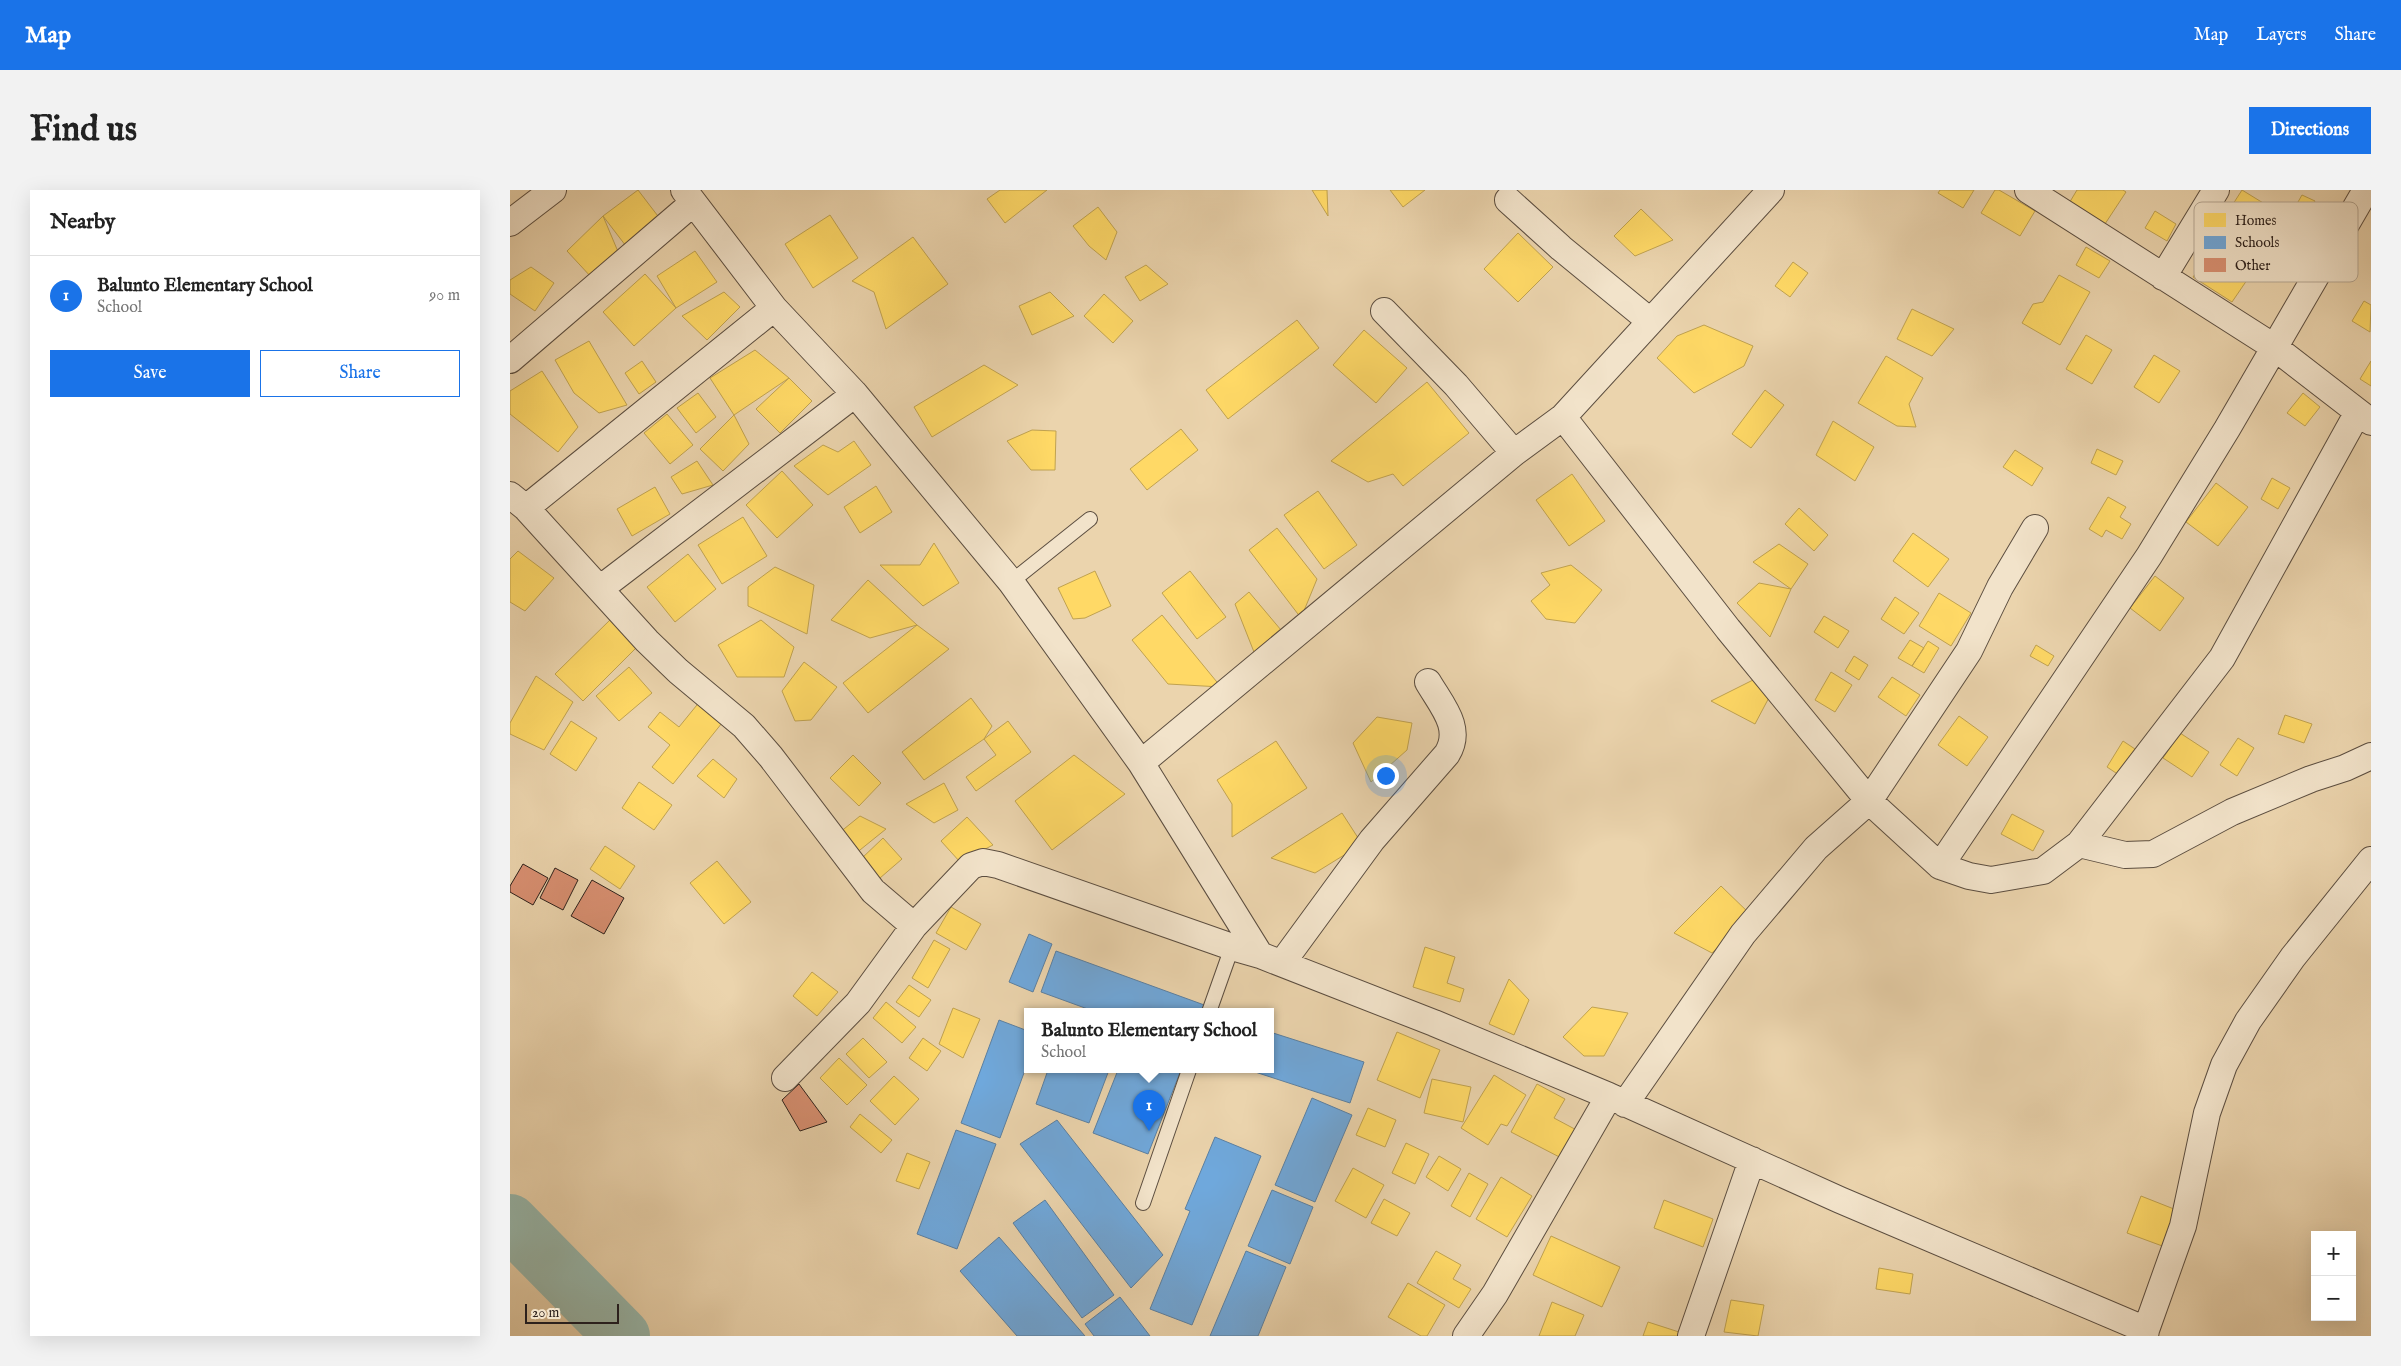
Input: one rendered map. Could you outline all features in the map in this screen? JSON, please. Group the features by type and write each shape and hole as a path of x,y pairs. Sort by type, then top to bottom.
{"street":[{"path":"510,223 553,190"},
{"path":"1141,763 1514,453 1563,417 1771,190"},
{"path":"1563,417 1728,629 1869,801 1940,866 1969,876 1991,880 2043,871 2079,844 2222,658 2364,417 2274,347 2028,190"},
{"path":"2209,202 2216,190"},
{"path":"2358,204 2366,190"},
{"path":"510,360 688,197 774,308 855,394 1010,582 1141,763 1271,959"},
{"path":"1508,200 1561,248 1650,321"},
{"path":"2162,277 2194,225"},
{"path":"1940,866 2148,556 2312,282"},
{"path":"774,308 518,501 601,588 646,640 678,671 744,726 771,757 873,891 914,926"},
{"path":"1384,311 1456,384 1514,453"},
{"path":"601,588 855,394"},
{"path":"1466,1336 1495,1294 1617,1100 1743,934 1816,848 1869,801 1969,651 2000,587 2035,528"},
{"path":"1271,959 1447,754 1453,744 1454,732 1451,722 1428,682"},
{"path":"2079,844 2125,855 2153,854 2232,812 2371,756"},
{"path":"785,1078 858,1003 914,926 971,866 983,862 998,864 1271,959 1434,1023 1617,1100 1840,1200 2146,1333 2183,1226 2206,1113 2224,1065 2248,1021 2294,957 2371,860"},
{"path":"1691,1336 1752,1160"}],"lane":[{"path":"1010,582 1090,519"},
{"path":"1210,1008 1232,947"},
{"path":"1142,1203 1188,1073"}],"building: Homes":[{"path":"638,190 664,224 629,250 603,216"},
{"path":"1000,190 1047,190 1005,223 987,199"},
{"path":"1312,190 1327,190 1328,216"},
{"path":"1390,190 1425,190 1403,207"},
{"path":"1940,190 1974,190 1963,208 1938,193"},
{"path":"1995,190 1999,190 2035,211 2020,236 1981,213"},
{"path":"2077,190 2123,190 2126,192 2103,227 2068,205"},
{"path":"2242,190 2262,202 2234,202"},
{"path":"2302,195 2315,201 2314,202 2298,202"},
{"path":"1098,207 1117,232 1106,260 1089,246 1073,226"},
{"path":"1641,209 1673,240 1635,256 1614,236"},
{"path":"2155,211 2176,224 2167,241 2145,228"},
{"path":"830,215 858,258 813,288 785,244"},
{"path":"603,216 619,254 592,278 567,251"},
{"path":"1518,233 1553,267 1518,302 1484,269"},
{"path":"913,237 948,284 886,329 874,292 852,281"},
{"path":"2086,247 2110,261 2099,278 2076,265"},
{"path":"695,251 717,282 676,308 657,276"},
{"path":"1793,262 1808,273 1790,297 1775,286"},
{"path":"1146,265 1168,284 1140,301 1125,277"},
{"path":"531,267 554,283 535,311 510,294 510,280"},
{"path":"645,274 676,308 634,346 603,312"},
{"path":"2059,275 2090,292 2060,345 2022,323 2033,304 2043,302"},
{"path":"2201,282 2246,282 2232,302"},
{"path":"724,292 740,307 707,340 682,316"},
{"path":"1050,292 1074,316 1032,335 1019,306"},
{"path":"1104,294 1133,321 1113,343 1084,316"},
{"path":"2364,301 2371,305 2370,332 2352,321"},
{"path":"1912,309 1954,329 1932,356 1897,339"},
{"path":"1297,320 1319,348 1228,419 1206,390"},
{"path":"1704,325 1753,346 1744,366 1694,393 1657,358 1677,336"},
{"path":"1364,330 1407,368 1376,403 1333,365"},
{"path":"2086,335 2112,350 2092,384 2066,369"},
{"path":"589,341 627,405 599,413 574,393 555,360"},
{"path":"755,350 789,378 734,415 710,378"},
{"path":"2154,355 2180,371 2159,403 2134,387"},
{"path":"1886,356 1923,378 1909,404 1916,427 1897,426 1858,403"},
{"path":"642,361 656,382 639,394 625,373"},
{"path":"2371,361 2371,386 2360,379"},
{"path":"984,365 1018,385 932,437 914,407"},
{"path":"542,371 578,427 558,452 510,414 510,391"},
{"path":"789,378 812,401 780,433 756,409"},
{"path":"1427,382 1469,433 1403,486 1393,474 1368,482 1331,461"},
{"path":"1765,390 1784,405 1751,448 1732,434"},
{"path":"698,393 716,417 696,433 677,408"},
{"path":"2303,393 2320,407 2305,426 2287,413"},
{"path":"667,414 693,445 670,464 644,433"},
{"path":"734,415 749,444 723,471 700,449"},
{"path":"1833,421 1874,447 1855,481 1816,455"},
{"path":"1181,429 1198,450 1147,490 1130,469"},
{"path":"1032,430 1056,431 1055,470 1031,470 1007,441"},
{"path":"854,441 871,465 828,495 794,466 823,445 838,452"},
{"path":"2097,449 2123,461 2116,475 2091,463"},
{"path":"2015,450 2043,468 2032,486 2003,467"},
{"path":"697,461 713,485 682,494 671,477"},
{"path":"782,471 813,505 777,538 746,505"},
{"path":"1572,474 1605,521 1569,546 1536,500"},
{"path":"2272,478 2290,488 2278,509 2261,499"},
{"path":"2216,483 2248,507 2218,546 2186,522"},
{"path":"876,486 892,512 860,533 844,507"},
{"path":"655,487 670,514 632,536 617,509"},
{"path":"1318,491 1357,545 1324,569 1284,515"},
{"path":"2108,497 2126,507 2120,517 2131,524 2122,539 2106,530 2102,537 2089,529"},
{"path":"1799,508 1828,535 1814,551 1785,524"},
{"path":"743,517 767,556 722,584 698,545"},
{"path":"1277,528 1317,579 1301,618 1249,550"},
{"path":"1913,533 1949,559 1928,587 1893,561"},
{"path":"934,543 959,583 923,606 880,565 920,565"},
{"path":"1779,544 1808,564 1791,589 1753,562"},
{"path":"518,551 554,578 525,611 510,602 510,559"},
{"path":"688,554 716,589 675,622 647,587"},
{"path":"1571,565 1602,590 1575,623 1546,619 1531,601 1550,585 1541,573"},
{"path":"775,567 814,585 807,634 748,606 748,587"},
{"path":"1095,571 1111,606 1085,618 1073,619 1058,588"},
{"path":"1190,571 1226,617 1197,639 1162,593"},
{"path":"2155,576 2184,598 2160,631 2130,608"},
{"path":"868,580 917,625 870,638 831,620"},
{"path":"1759,583 1791,589 1770,637 1737,603"},
{"path":"1249,592 1281,630 1254,652 1235,604"},
{"path":"1939,593 1971,613 1951,646 1919,626"},
{"path":"1895,597 1919,613 1904,634 1881,619"},
{"path":"1162,615 1221,687 1168,684 1132,640"},
{"path":"1824,616 1849,631 1838,648 1814,632"},
{"path":"613,617 640,644 583,701 555,674"},
{"path":"761,620 794,647 784,677 737,677 718,645"},
{"path":"917,625 949,649 868,713 843,683"},
{"path":"1910,640 1924,648 1912,666 1898,658"},
{"path":"1928,641 1939,648 1924,673 1912,666"},
{"path":"2036,645 2054,656 2048,666 2030,656"},
{"path":"1854,656 1868,665 1859,680 1845,671"},
{"path":"804,662 837,687 811,720 795,721 782,691"},
{"path":"629,667 652,693 619,721 596,696"},
{"path":"1831,672 1852,685 1835,712 1815,700"},
{"path":"536,676 573,702 544,750 510,734 510,723"},
{"path":"1892,677 1920,695 1906,716 1878,697"},
{"path":"1753,680 1773,690 1755,724 1711,701"},
{"path":"971,698 992,726 984,739 924,780 902,752"},
{"path":"701,700 726,718 673,784 652,767 670,745 648,727 660,712 679,727"},
{"path":"2285,715 2312,724 2304,743 2278,734"},
{"path":"1959,716 1988,737 1967,766 1938,745"},
{"path":"1377,717 1412,723 1407,750 1371,782 1353,743"},
{"path":"571,721 597,738 576,771 550,754"},
{"path":"1008,721 1031,752 976,791 966,777 996,755 984,739"},
{"path":"2180,733 2209,752 2192,777 2163,758"},
{"path":"2238,738 2254,748 2237,776 2220,765"},
{"path":"1276,741 1307,788 1232,837 1232,804 1217,780"},
{"path":"2123,741 2141,753 2125,779 2107,767"},
{"path":"853,755 881,783 859,806 830,778"},
{"path":"1074,755 1125,794 1052,850 1015,801"},
{"path":"713,759 737,779 724,798 697,776"},
{"path":"639,782 672,805 654,830 622,808"},
{"path":"944,783 958,810 934,823 906,804"},
{"path":"1342,813 1362,844 1315,873 1271,858"},
{"path":"2012,814 2044,831 2033,851 2001,834"},
{"path":"860,816 886,829 855,854 839,833"},
{"path":"967,817 993,845 960,862 941,841"},
{"path":"883,838 902,859 880,878 861,859"},
{"path":"605,846 635,866 620,889 590,869"},
{"path":"717,861 751,902 724,924 690,883"},
{"path":"1721,886 1750,914 1712,953 1674,933"},
{"path":"951,907 981,924 966,950 936,933"},
{"path":"934,940 950,949 928,988 912,978"},
{"path":"1425,947 1455,957 1447,983 1464,989 1460,1002 1413,987"},
{"path":"812,972 838,992 817,1016 793,996"},
{"path":"1509,979 1529,1000 1514,1035 1489,1024"},
{"path":"909,985 931,1000 919,1017 896,1002"},
{"path":"886,1002 916,1027 902,1043 873,1018"},
{"path":"1592,1007 1628,1013 1604,1056 1584,1056 1563,1037"},
{"path":"953,1008 980,1019 963,1058 939,1044"},
{"path":"1397,1032 1440,1050 1420,1098 1377,1080"},
{"path":"863,1038 887,1062 869,1078 846,1054"},
{"path":"923,1038 941,1051 927,1071 909,1058"},
{"path":"839,1058 867,1085 847,1105 820,1078"},
{"path":"1494,1075 1526,1095 1507,1126 1501,1124 1488,1145 1461,1128"},
{"path":"894,1076 919,1099 895,1125 870,1101"},
{"path":"1432,1079 1471,1087 1463,1122 1424,1113"},
{"path":"1537,1084 1565,1099 1554,1118 1584,1134 1569,1162 1511,1132"},
{"path":"1368,1108 1396,1120 1385,1147 1356,1135"},
{"path":"860,1114 892,1140 881,1153 850,1127"},
{"path":"1406,1143 1429,1154 1415,1184 1392,1173"},
{"path":"907,1153 930,1162 919,1189 896,1181"},
{"path":"1439,1156 1461,1169 1448,1191 1426,1177"},
{"path":"1353,1168 1384,1185 1366,1218 1335,1201"},
{"path":"1469,1173 1488,1184 1470,1217 1451,1206"},
{"path":"1501,1177 1532,1196 1507,1237 1476,1219"},
{"path":"2141,1196 2179,1211 2165,1247 2127,1233"},
{"path":"1384,1199 1410,1213 1397,1236 1371,1223"},
{"path":"1664,1200 1713,1219 1703,1247 1654,1228"},
{"path":"1551,1236 1620,1267 1602,1307 1533,1275"},
{"path":"1436,1251 1461,1265 1453,1279 1471,1289 1459,1308 1417,1283"},
{"path":"1879,1268 1913,1274 1910,1294 1876,1289"},
{"path":"1408,1283 1445,1305 1427,1336 1421,1336 1388,1317"},
{"path":"1731,1300 1764,1305 1758,1336 1724,1332"},
{"path":"1552,1302 1584,1315 1575,1336 1539,1336"},
{"path":"1648,1322 1679,1332 1678,1336 1643,1336"}],"building: Schools":[{"path":"1029,934 1052,944 1033,992 1009,982"},
{"path":"1056,951 1207,1006 1206,1008 1085,1008 1041,992"},
{"path":"999,1020 1024,1029 1024,1073 1000,1138 961,1123"},
{"path":"1274,1033 1364,1062 1350,1103 1258,1073 1274,1073"},
{"path":"1047,1073 1108,1073 1089,1123 1036,1104"},
{"path":"1117,1073 1180,1073 1148,1154 1093,1133"},
{"path":"1312,1098 1352,1115 1315,1202 1275,1185"},
{"path":"1057,1120 1163,1255 1131,1288 1020,1144"},
{"path":"956,1130 996,1144 957,1249 917,1234"},
{"path":"1215,1137 1261,1156 1192,1325 1150,1309 1190,1211 1185,1209"},
{"path":"1272,1190 1313,1207 1290,1264 1248,1246"},
{"path":"1045,1200 1114,1295 1082,1318 1013,1223"},
{"path":"999,1237 1085,1336 1017,1336 960,1271"},
{"path":"1246,1251 1286,1267 1258,1336 1210,1336"},
{"path":"1120,1297 1150,1336 1094,1336 1085,1324"}],"building: Other":[{"path":"523,864 548,878 533,905 510,892 510,886"},
{"path":"555,868 578,880 563,910 540,898"},
{"path":"592,880 624,898 604,934 571,916"},
{"path":"799,1084 827,1122 800,1131 782,1100"}],"waterway":[{"path":"510,1222 622,1336"}],"place":[{"name":"Balunto Elementary School","path":"1149,1131"}]}
